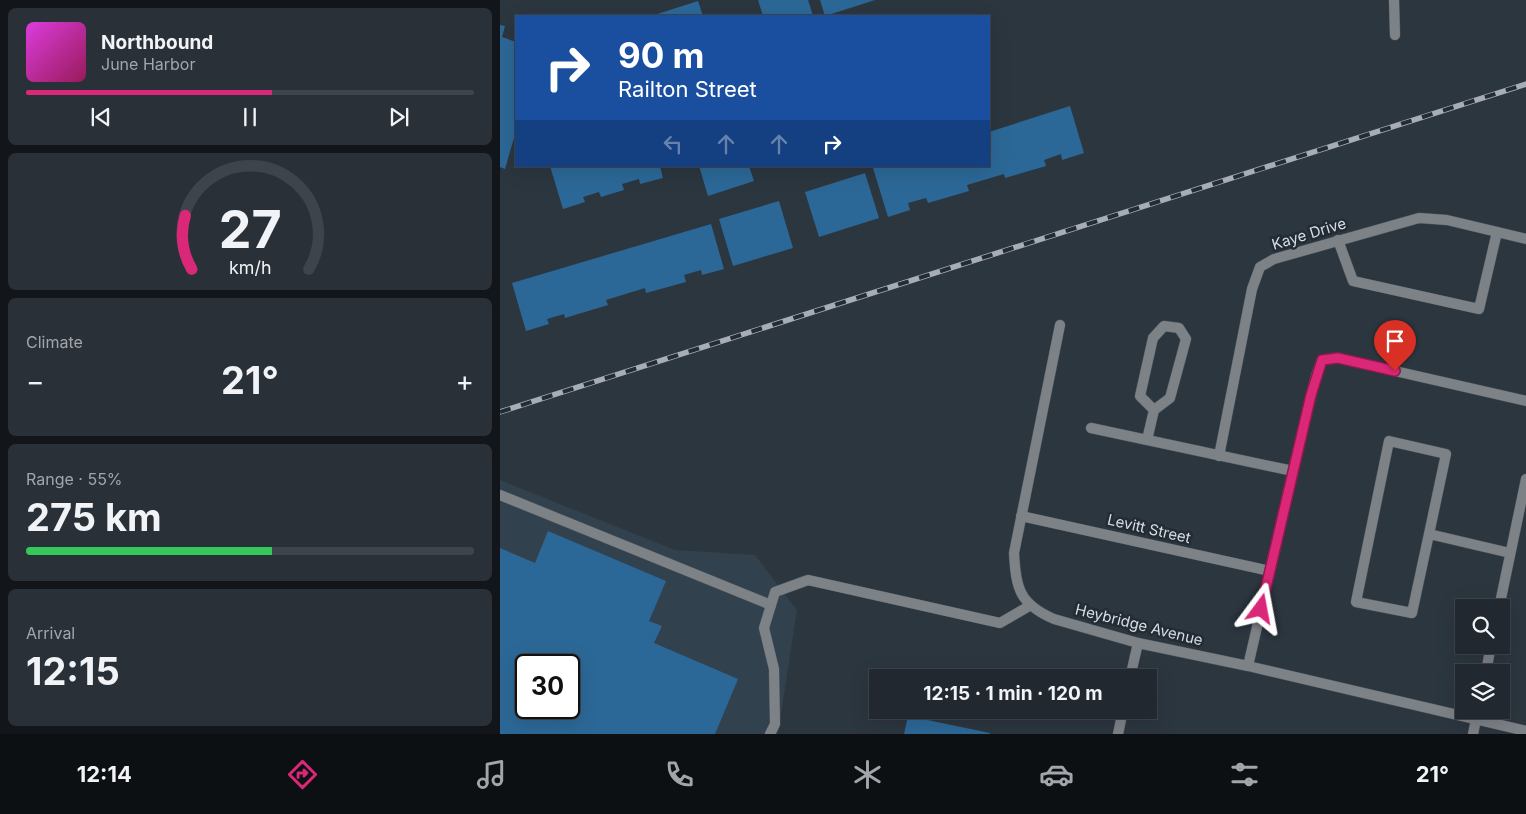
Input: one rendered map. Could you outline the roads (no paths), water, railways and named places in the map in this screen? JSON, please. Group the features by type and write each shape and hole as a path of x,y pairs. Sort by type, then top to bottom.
{"street":[{"path":"1394,0 1395,35"},
{"name":"Kaye Drive","path":"1219,456 1252,289 1260,267 1274,258 1419,218 1447,220 1526,239"},
{"path":"1338,240 1353,281 1479,309 1497,232"},
{"name":"Heybridge Avenue","path":"1060,325 1014,552 1015,579 1021,595 1031,605 1041,614 1054,620 1138,643 1455,710"},
{"path":"1147,440 1154,410 1170,398 1186,339 1179,328 1164,326 1153,338 1140,396 1154,410"},
{"path":"1248,666 1293,471 1316,376 1322,360 1338,358 1526,401"},
{"path":"1091,428 1293,471"},
{"path":"1389,441 1446,454 1429,534 1412,613 1356,602 1389,441"},
{"path":"1501,599 1526,479"},
{"path":"500,495 771,605"},
{"name":"Levitt Street","path":"1021,516 1270,571"},
{"path":"1429,534 1510,553"},
{"path":"770,734 774,724 774,669 764,628 775,592 808,580 1000,623 1031,605"},
{"path":"1132,669 1138,643"},
{"path":"1118,734 1121,719"},
{"path":"1473,734 1476,719"},
{"name":"Heybridge Avenue","path":"1489,719 1526,731"}],"railway":[{"path":"500,412 1526,84"}]}
